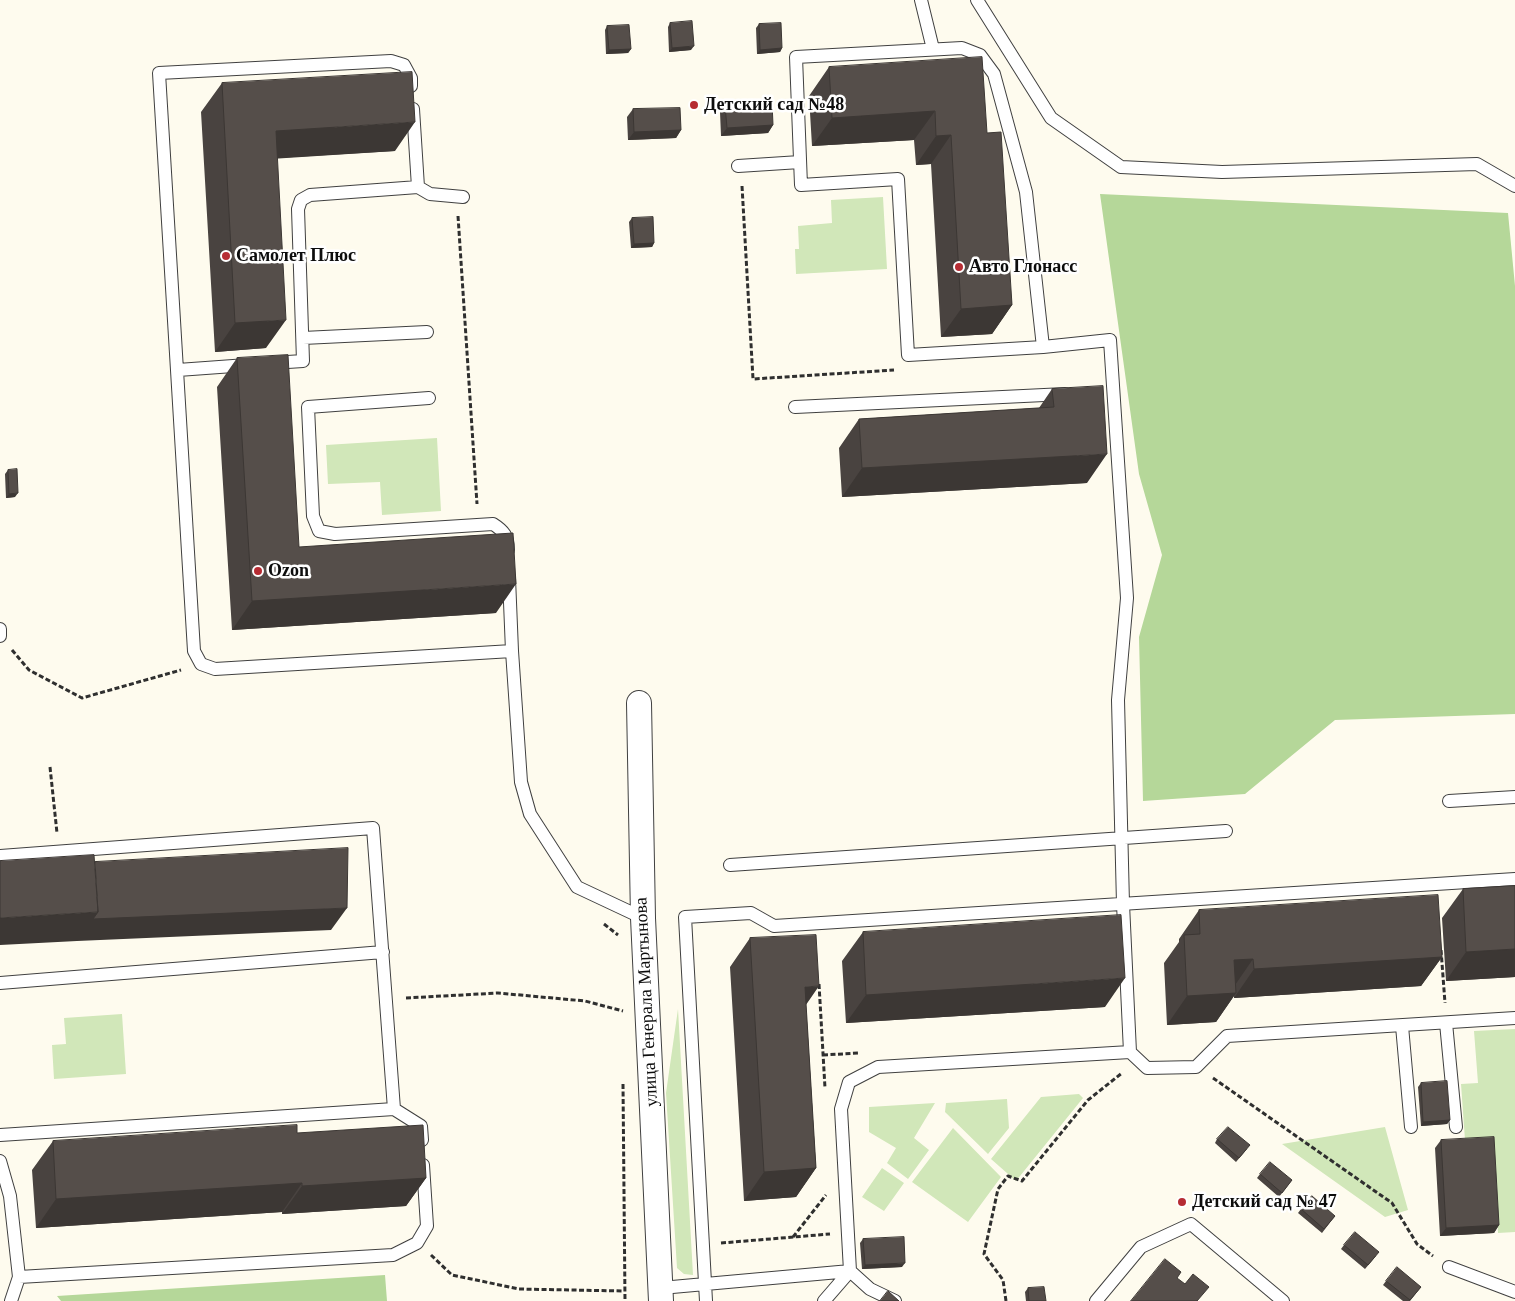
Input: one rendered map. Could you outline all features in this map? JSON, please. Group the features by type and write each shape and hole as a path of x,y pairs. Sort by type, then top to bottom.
{"street":[{"name":"улица Генерала Мартынова","path":"638,703 643,918 661,1294"}],"lane":[{"path":"921,0 932,49"},
{"path":"977,0 1051,118 1121,167 1222,172 1477,164 1515,186"},
{"path":"1043,347 1026,192 994,74 980,55 962,48 796,57 801,185 898,179 908,355 1043,347 1110,340 1107,392 1127,598 1118,700 1123,904 1134,1056 1147,1068 1196,1067 1227,1036 1515,1018"},
{"path":"418,187 411,78 404,65 391,61 159,73 194,651 202,664 215,669 512,651"},
{"path":"739,166 800,162"},
{"path":"178,370 303,361 304,338 298,209 301,200 310,195 418,187 430,194 460,196"},
{"path":"304,338 427,332"},
{"path":"795,407 1081,393"},
{"path":"430,398 308,407 313,516 319,531 335,534 493,524 502,530 508,540 512,651 521,782 530,814 577,886 643,918"},
{"path":"0,629 0,636"},
{"path":"1449,801 1515,797"},
{"path":"0,856 373,828 394,1109"},
{"path":"730,865 1226,831"},
{"path":"706,1301 685,917 751,914 774,926 1515,879"},
{"path":"0,983 383,952"},
{"path":"1446,1023 1456,1127"},
{"path":"1402,1026 1411,1127"},
{"path":"824,1301 850,1271 841,1109 849,1082 878,1067 1134,1056"},
{"path":"0,1135 394,1109 421,1126 427,1226 417,1243 393,1255 19,1277"},
{"path":"0,1161 4,1188 10,1196 19,1277 11,1301"},
{"path":"1096,1301 1141,1248 1191,1224 1283,1301"},
{"path":"1449,1267 1515,1292"},
{"path":"661,1294 706,1284 850,1271 870,1289 895,1301"}],"path":[{"path":"739,166 753,379 897,370"},
{"path":"460,196 478,525"},
{"path":"0,636 29,670 82,698 202,664"},
{"path":"50,767 58,851"},
{"path":"616,934 617,944"},
{"path":"1441,944 1446,1023"},
{"path":"387,999 498,993 585,1000 648,1018"},
{"path":"622,1001 622,1020"},
{"path":"1006,1301 1003,1280 984,1254 998,1189 1008,1176 1022,1181 1088,1100 1134,1056"},
{"path":"1196,1067 1392,1203 1417,1244 1449,1267"},
{"path":"623,1078 625,1301"},
{"path":"793,1237 831,1188"},
{"path":"703,1244 848,1232"},
{"path":"417,1243 452,1275 519,1289 624,1291"}],"green space":[{"path":"1100,194 1508,213 1515,286 1515,714 1335,720 1245,794 1143,801 1139,637 1162,555 1139,474"},
{"path":"883,197 887,269 796,274 795,249 799,249 798,226 832,223 831,200"},
{"path":"437,438 441,511 382,515 380,482 328,484 326,445"},
{"path":"678,1009 693,1275 684,1274 677,1268 666,1093"},
{"path":"122,1014 126,1074 54,1079 52,1045 66,1044 64,1018"},
{"path":"1515,1029 1515,1232 1498,1233 1495,1173 1465,1140 1461,1084 1478,1083 1474,1031"},
{"path":"1079,1094 1083,1098 1016,1181 991,1159 1041,1097"},
{"path":"1007,1099 1009,1128 988,1154 945,1112 946,1103"},
{"path":"935,1103 914,1138 929,1150 908,1179 887,1163 896,1148 869,1132 869,1107"},
{"path":"1385,1127 1408,1210 1385,1217 1282,1144"},
{"path":"953,1128 1001,1177 968,1222 912,1182"},
{"path":"882,1168 904,1183 884,1211 862,1197"},
{"path":"385,1275 387,1301 61,1301 57,1296"}],"building":[{"path":"692,21 694,46 672,48 670,23"},
{"path":"781,23 782,48 760,50 759,24"},
{"path":"629,25 631,49 609,50 607,26"},
{"path":"982,57 987,133 1001,132 1012,305 961,309 951,135 936,136 935,111 832,118 829,67"},
{"path":"412,72 415,122 276,131 286,320 235,323 222,83"},
{"path":"772,102 773,125 727,128 725,105"},
{"path":"680,108 681,130 634,132 633,109"},
{"path":"653,217 654,243 634,244 632,218"},
{"path":"288,355 299,547 513,533 516,584 252,601 237,358"},
{"path":"1103,386 1107,454 862,468 859,419 1054,407 1052,389"},
{"path":"17,469 18,493 9,494 8,470"},
{"path":"348,848 347,908 93,919 98,912 95,862"},
{"path":"94,855 98,912 0,918 0,861"},
{"path":"1515,886 1515,949 1466,952 1463,889"},
{"path":"1438,895 1442,957 1254,969 1253,959 1234,960 1236,993 1187,996 1184,935 1200,934 1199,910"},
{"path":"1121,915 1125,978 866,995 863,932"},
{"path":"816,935 819,986 805,987 816,1168 764,1172 750,938"},
{"path":"1447,1081 1450,1120 1423,1122 1421,1083"},
{"path":"297,1125 297,1133 423,1125 426,1178 302,1186 302,1183 56,1199 53,1141"},
{"path":"1228,1127 1250,1145 1239,1158 1217,1139"},
{"path":"1494,1137 1499,1225 1446,1228 1441,1140"},
{"path":"1270,1162 1292,1180 1282,1193 1260,1174"},
{"path":"1312,1196 1335,1216 1324,1229 1301,1209"},
{"path":"1355,1232 1379,1252 1368,1265 1344,1245"},
{"path":"904,1237 905,1263 865,1265 863,1239"},
{"path":"1165,1259 1181,1272 1177,1278 1185,1284 1193,1274 1209,1287 1197,1301 1131,1301"},
{"path":"1397,1267 1421,1287 1410,1300 1386,1281"},
{"path":"1044,1287 1046,1301 1029,1301 1028,1288"},
{"path":"888,1291 899,1301 880,1301"}],"place":[{"name":"Детский сад №48","path":"694,105"},
{"name":"Самолет Плюс","path":"226,256"},
{"name":"Авто Глонасс","path":"959,267"},
{"name":"Ozon","path":"258,571"},
{"name":"Детский сад № 47","path":"1182,1202"}]}
